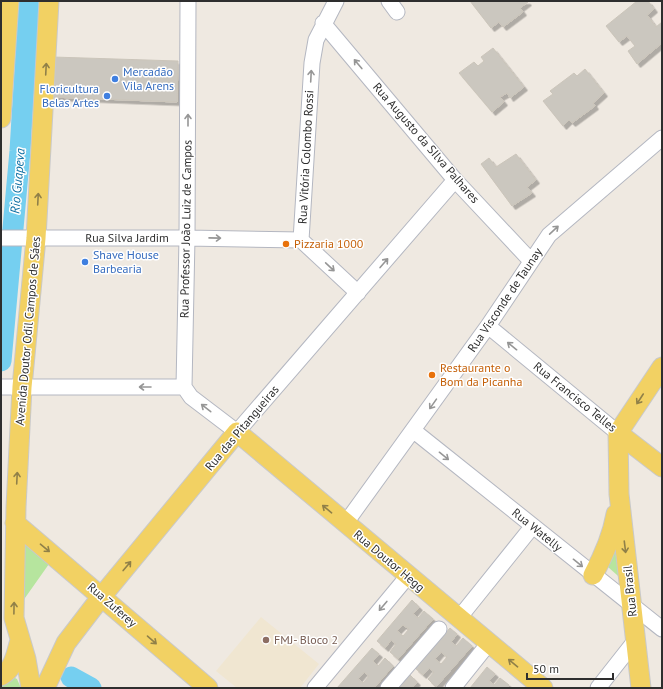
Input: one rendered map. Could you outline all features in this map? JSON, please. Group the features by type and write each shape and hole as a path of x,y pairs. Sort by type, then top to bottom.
{"main road":[{"path":"1,118 9,1"},
{"name":"Avenida Doutor Odil Campos de Sáes","path":"31,688 26,659 14,618 15,523 13,387 49,1"},
{"path":"593,575 605,554 612,536 619,494 618,433 662,367"},
{"name":"Rua Doutor Hegg","path":"237,432 345,524 543,688"},
{"name":"Rua das Pitangueiras","path":"45,688 66,643 102,596 237,432"},
{"name":"Rua Francisco Telles","path":"618,433 662,467"},
{"name":"Rua Brasil","path":"619,494 641,688"},
{"name":"Rua Zuferey","path":"15,523 208,688"},
{"path":"1,676 7,673 14,661 20,640"}],"street":[{"name":"Rua Professor João Luiz de Campos","path":"184,387 187,238 188,1"},
{"name":"Rua Vitória Colombo Rossi","path":"336,1 323,23 316,40 312,63 301,240 358,293"},
{"name":"Rua Augusto da SIlva Palhares","path":"323,23 456,180 531,261"},
{"name":"Rua Visconde de Taunay","path":"345,524 414,431 488,326 549,235 662,138"},
{"name":"Rua das Pitangueiras","path":"237,432 456,180"},
{"name":"Rua Silva Jardim","path":"2,238 187,238 301,240"},
{"name":"Rua Francisco Telles","path":"488,326 618,433"},
{"path":"13,387 184,387 191,396 237,432"},
{"name":"Rua Watelly","path":"414,431 593,575 632,605 660,622"},
{"path":"459,618 532,526"},
{"path":"315,688 408,576"},
{"path":"388,688 439,629"},
{"path":"598,688 635,641"},
{"path":"453,688 489,643"}],"shaded area":[{"name":"FMJ- Bloco 2","path":"261,617 319,664 300,688 237,688 216,671"}],"green space":[{"path":"618,530 626,583 608,567"},
{"path":"25,543 49,564 20,605"},
{"path":"11,676 17,679 21,688 1,688 1,680"}],"building":[{"path":"470,1 528,2 520,8 523,12 503,27 499,22 491,28"},
{"path":"637,1 648,1 654,9 647,15 656,27 662,22 662,43 637,64 628,51 635,46 627,36 619,42 606,26"},
{"path":"493,48 524,87 510,98 507,93 500,97 504,102 492,112 459,73 474,62 478,66 484,61 481,57"},
{"name":"Mercadão Vila Arens","path":"53,57 178,61 177,102 51,97"},
{"path":"585,69 604,93 593,103 595,106 572,123 569,120 563,126 543,101 553,94 550,91 574,73 577,76"},
{"path":"516,154 536,180 527,187 532,193 512,206 481,164 489,158 496,167"},
{"path":"412,600 419,607 413,614 418,618 424,611 433,619 398,659 390,652 396,644 391,640 385,648 377,641","holes":["403,625 409,629 403,636 397,631"]},
{"path":"450,628 457,634 451,642 456,646 463,638 472,646 436,687 428,679 434,672 429,668 423,675 415,668","holes":["441,652 447,657 441,664 435,659"]},
{"path":"372,648 379,654 373,661 378,666 385,658 393,666 374,688 337,688","holes":["364,672 369,676 363,683 358,679"]},
{"path":"487,667 495,674 489,681 494,685 500,678 509,685 507,688 470,688"},
{"path":"410,675 417,682 412,688 399,688"}],"waterway":[{"name":"Rio Guapeva","path":"1,361 20,151 29,1"},
{"name":"Rio Guapeva","path":"71,677 91,688"}],"place":[{"name":"Mercadão Vila Arens","path":"115,79"},
{"name":"Floricultura Belas Artes","path":"107,96"},
{"name":"Pizzaria 1000","path":"286,244"},
{"name":"Shave House Barbearia","path":"85,262"},
{"name":"Restaurante o Bom da Picanha","path":"432,375"},
{"name":"FMJ- Bloco 2","path":"266,640"}]}
